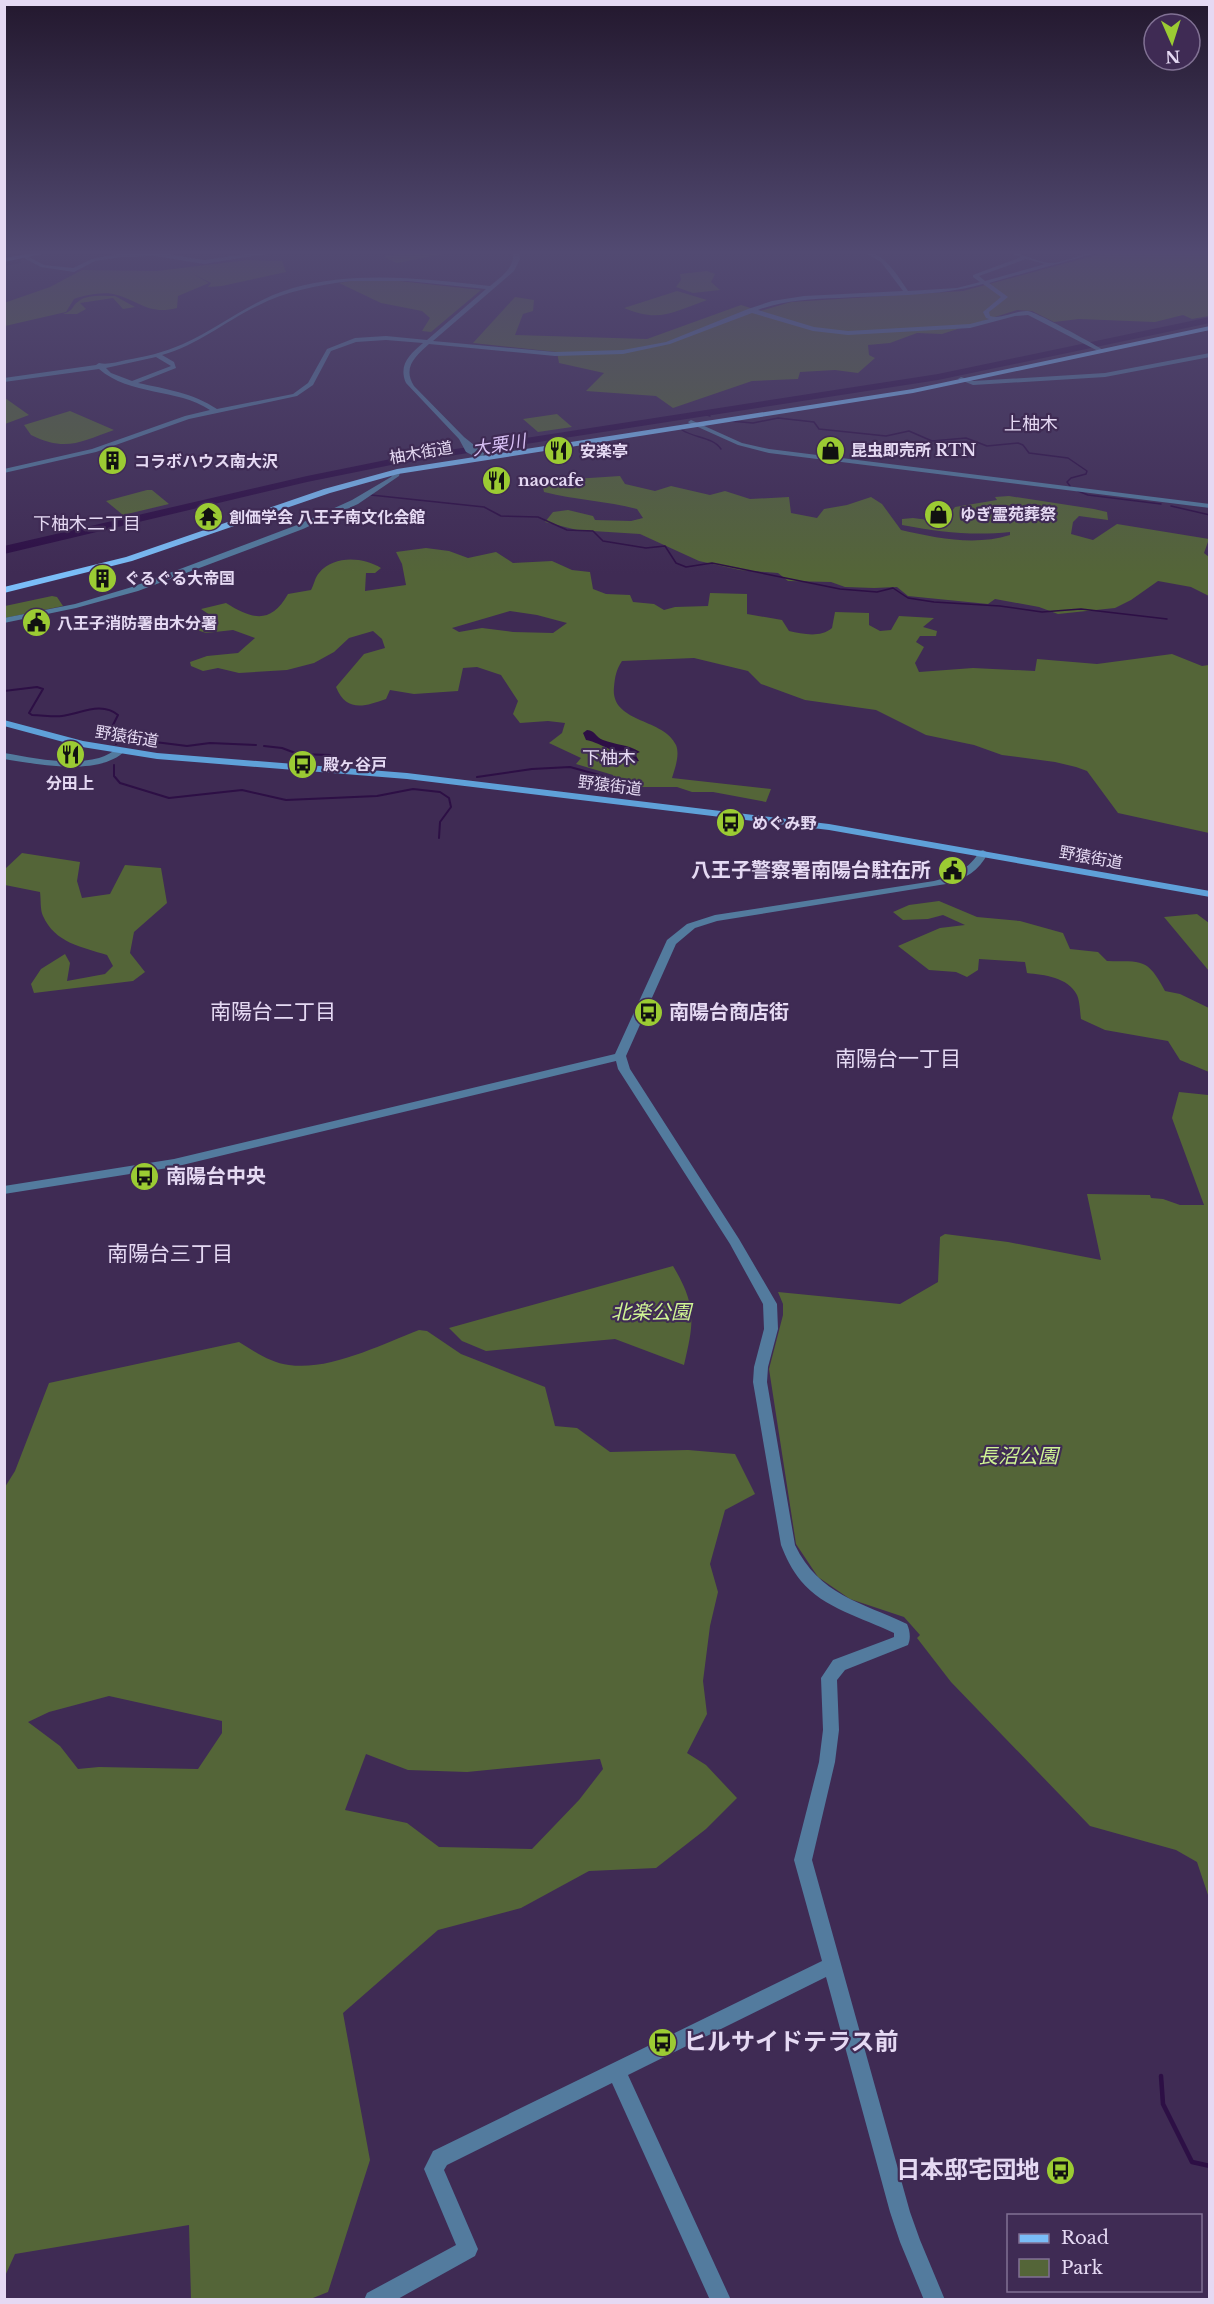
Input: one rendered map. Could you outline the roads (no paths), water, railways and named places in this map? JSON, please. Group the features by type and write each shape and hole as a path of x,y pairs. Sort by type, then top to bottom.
{"main road":[{"name":"柚木街道","path":"4,588 133,555 352,480 409,466 474,452 890,395 1051,359"},
{"name":"柚木街道","path":"4,588 129,559 327,491 474,452"},
{"name":"野猿街道","path":"4,723 118,753"},
{"name":"野猿街道","path":"4,729 57,744 179,764 432,784 805,830 982,856 1209,894"},
{"name":"野猿街道","path":"982,856 1209,900"}],"street":[{"path":"4,380 137,359"},
{"path":"134,383 174,367 172,363 164,359"},
{"path":"4,471 94,451 178,420 300,393 311,384 324,359"},
{"path":"410,359 405,369 406,378 414,390 474,452"},
{"path":"962,379 975,383 1105,375 1191,359"},
{"path":"99,365 113,377 196,397 216,411"},
{"path":"694,423 740,444 774,452 1209,506"},
{"path":"4,621 110,598 260,542 355,502 393,478 397,472"},
{"path":"4,756 86,763 104,761 118,753"},
{"path":"935,2300 900,2212 803,1860 827,1762 831,1730 829,1678 839,1665 902,1640 901,1629 823,1593 807,1580 796,1565 788,1545 760,1382 761,1367 771,1329 770,1304 735,1242 624,1070 620,1056 671,942 691,926 715,918 935,884 969,871 982,856"},
{"path":"4,1190 174,1163 620,1056"},
{"path":"374,2300 468,2249 434,2169 440,2158 832,1965"},
{"path":"616,2071 721,2300"}],"waterway":[{"name":"大栗川","path":"4,550 307,479 391,462 938,377 1026,359"},
{"name":"大栗川","path":"704,414 710,416"},
{"path":"730,421 753,423 778,418 814,422 819,429 886,436 909,431 932,441 966,438 987,446 1018,443 1023,445 1029,453 1068,458 1087,471 1086,474 1071,478 1067,482 1070,486"},
{"path":"682,430 713,442 721,449"},
{"path":"1078,491 1088,495 1161,504"},
{"path":"371,495 484,507 501,516 538,517 567,530 593,531 603,541 646,548 665,546 676,563 686,567 712,563 840,589 877,592 893,588 908,598 934,602 1000,606 1042,612 1081,609 1167,619"},
{"path":"1171,506 1210,515"},
{"path":"4,691 37,687 43,689 29,713 32,715 62,716 90,709 111,711 118,715 112,727 123,738"},
{"path":"116,744 123,738"},
{"path":"123,738 187,746 210,743 256,745"},
{"path":"264,746 282,748 298,754 330,755"},
{"path":"114,765 114,776 120,783 169,798 242,790 286,800 377,796 413,789 440,792 449,798 451,807 440,822 439,838"},
{"path":"477,777 532,769 570,767 610,778 612,785"},
{"path":"1161,2076 1163,2104 1192,2162 1210,2166"}],"place":[{"name":"昆虫即売所 RTN","path":"830,450"},
{"name":"安楽亭","path":"559,451"},
{"name":"コラボハウス南大沢","path":"113,461"},
{"name":"naocafe","path":"497,480"},
{"name":"ゆぎ霊苑葬祭","path":"939,514"},
{"name":"創価学会 八王子南文化会館","path":"208,517"},
{"name":"ぐるぐる大帝国","path":"103,578"},
{"name":"八王子消防署由木分署","path":"36,623"},
{"name":"分田上","path":"70,755"},
{"name":"殿ヶ谷戸","path":"302,764"},
{"name":"めぐみ野","path":"731,823"},
{"name":"八王子警察署南陽台駐在所","path":"952,870"},
{"name":"南陽台商店街","path":"648,1012"},
{"name":"南陽台中央","path":"145,1176"},
{"name":"ヒルサイドテラス前","path":"662,2042"},
{"name":"日本邸宅団地","path":"1061,2170"}],"district":[{"name":"上柚木","path":"1031,424"},
{"name":"下柚木二丁目","path":"87,524"},
{"name":"下柚木","path":"609,758"},
{"name":"南陽台二丁目","path":"273,1012"},
{"name":"南陽台一丁目","path":"898,1059"},
{"name":"南陽台三丁目","path":"170,1254"}],"park label":[{"name":"北楽公園","path":"651,1312"},
{"name":"長沼公園","path":"1018,1456"}]}
